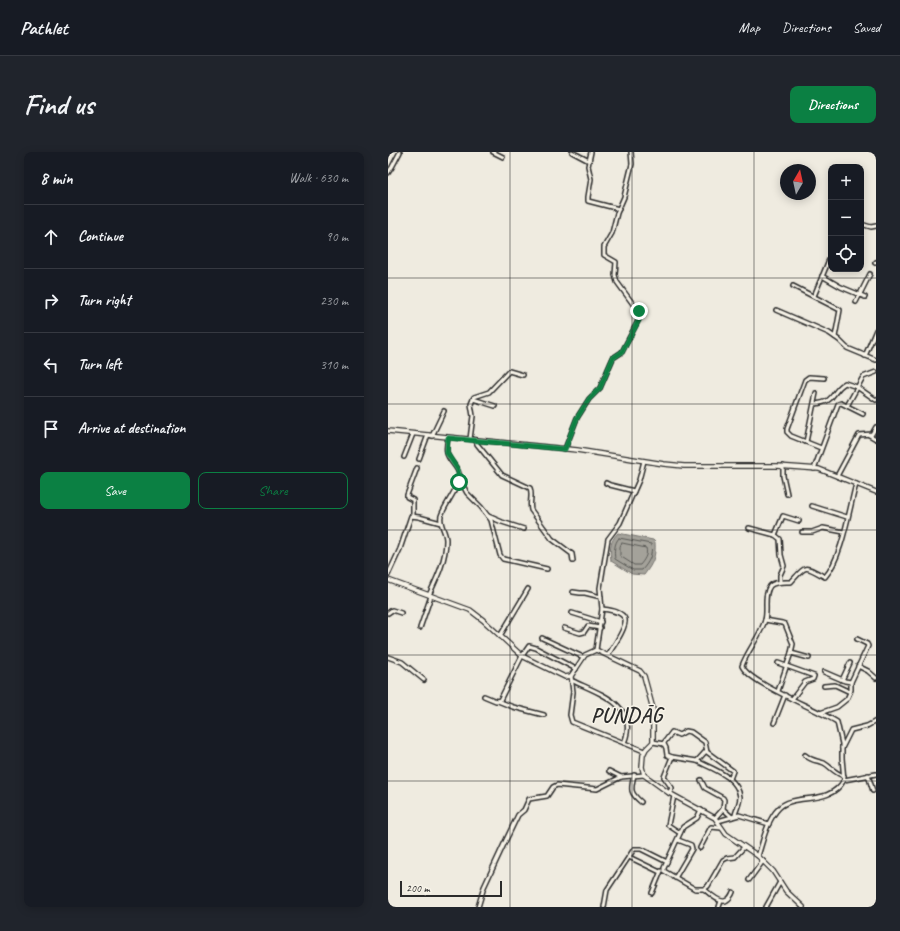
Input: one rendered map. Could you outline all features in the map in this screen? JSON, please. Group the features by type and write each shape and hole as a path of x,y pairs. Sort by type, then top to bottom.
{"street":[{"path":"388,173 400,152"},
{"path":"493,152 503,157"},
{"path":"572,152 589,161"},
{"path":"591,152 588,166 591,179 588,197 589,202 619,209"},
{"path":"565,449 577,418 589,399 600,388 613,358 622,352 641,315 617,282 615,275 616,262 604,253 604,248 624,197 632,164 631,152"},
{"path":"864,225 871,227 876,226"},
{"path":"814,296 828,262"},
{"path":"856,302 870,274"},
{"path":"822,276 841,288 865,297"},
{"path":"793,286 840,310 835,337"},
{"path":"776,310 835,337 847,348 876,360"},
{"path":"866,356 876,330"},
{"path":"470,439 473,423 471,404 474,397 489,392 509,372 523,375"},
{"path":"847,406 863,377 876,372"},
{"path":"788,434 787,429 803,383 809,377 824,378"},
{"path":"814,404 828,401 843,383 849,383 857,387 876,400"},
{"path":"806,442 816,393"},
{"path":"473,399 495,406"},
{"path":"814,469 837,405 840,403 863,414"},
{"path":"418,459 444,411"},
{"path":"869,435 873,433 876,427"},
{"path":"388,431 565,449 684,466 783,466 824,470 876,492"},
{"path":"784,432 821,448"},
{"path":"404,457 413,434"},
{"path":"837,476 860,434 869,435 876,439"},
{"path":"448,438 447,453 458,470 460,480 467,493 478,503 491,520 500,555 503,559 547,569"},
{"path":"476,440 477,444 502,475 530,488 532,492 530,506 534,515 552,539 572,554 573,561"},
{"path":"596,650 602,609 600,588 608,539 620,523 634,491 644,461"},
{"path":"783,466 783,476 787,494"},
{"path":"388,575 400,549 409,519 413,516 413,500 407,497 407,495 417,468"},
{"path":"420,628 444,558 446,538 441,523 441,517 445,506 460,480"},
{"path":"606,483 634,491"},
{"path":"758,856 774,814 785,803 825,796 840,786 844,778 842,744 837,722 785,696 758,680 742,666 758,638 765,620 768,589 773,583 791,582 799,572 805,569 825,577 834,563 844,532 856,484"},
{"path":"812,506 847,517"},
{"path":"413,516 441,523"},
{"path":"488,516 524,529"},
{"path":"775,535 783,516 799,521"},
{"path":"749,528 775,535 780,538 781,555 784,566 780,576 780,582"},
{"path":"802,532 812,532 823,528 844,532"},
{"path":"388,580 470,610 522,656 565,677 571,676 588,652 596,650 637,669 643,674 653,709 653,742 644,751 642,767 644,774 669,793 716,819 726,834 763,861 790,895 803,907"},
{"path":"500,636 528,589"},
{"path":"573,592 587,593 601,597"},
{"path":"602,609 615,612 625,620 621,633 608,656"},
{"path":"388,613 392,610 401,613"},
{"path":"572,613 601,622"},
{"path":"765,620 785,624 793,644 778,691"},
{"path":"564,628 580,633 584,632 588,626 600,628"},
{"path":"542,638 583,657"},
{"path":"820,713 842,704 847,699 850,692 851,682 868,646 857,639"},
{"path":"498,701 528,647 533,646 576,669"},
{"path":"791,653 809,658"},
{"path":"388,657 402,662 424,680"},
{"path":"778,662 814,676 813,679 805,682 792,699"},
{"path":"842,680 850,663"},
{"path":"858,666 868,671 876,678"},
{"path":"824,672 842,680 851,682"},
{"path":"571,676 573,692 570,715 572,722 644,751"},
{"path":"572,681 606,696 620,709 624,714 627,726 624,743"},
{"path":"824,686 835,685 850,692"},
{"path":"484,696 514,707 544,715"},
{"path":"774,723 785,696"},
{"path":"842,750 850,731 867,726 876,721"},
{"path":"662,744 672,732 681,735 688,731 705,742 706,751 733,771 730,779"},
{"path":"653,742 665,746 667,755 697,761 735,783 740,797 733,816"},
{"path":"697,761 706,751"},
{"path":"805,755 813,761 825,764 844,778 876,774"},
{"path":"669,793 672,788 664,777 672,757"},
{"path":"609,771 621,777"},
{"path":"478,907 484,888 518,815 524,810 529,799 547,796 557,784 597,789 621,777 644,774"},
{"path":"634,775 629,788 634,796 641,802"},
{"path":"868,775 873,791"},
{"path":"701,780 705,788 724,800 723,809 716,819"},
{"path":"674,796 668,826 680,833"},
{"path":"723,809 733,816"},
{"path":"652,893 660,872 663,870 680,833 686,824 697,818 702,810"},
{"path":"716,819 739,815 769,824"},
{"path":"700,848 712,827 722,828"},
{"path":"675,878 692,849 691,845 678,840"},
{"path":"704,889 708,886 723,860 735,857 744,847"},
{"path":"604,907 607,890 634,849 638,849 667,862"},
{"path":"629,857 660,872"},
{"path":"749,880 763,861"},
{"path":"663,870 695,889 704,889 721,901 727,900 733,892"},
{"path":"766,907 780,882"},
{"path":"719,907 721,901"}],"water":[{"path":"618,533 653,540 655,542 653,560 644,575 632,574 611,561 610,550 613,540"}],"district":[{"name":"PUNDĀG","path":"627,715"}],"route":[{"path":"459,482 460,476 458,470 447,453 448,438 565,449 577,418 589,399 600,388 613,358 620,353 641,316 639,311"}]}
